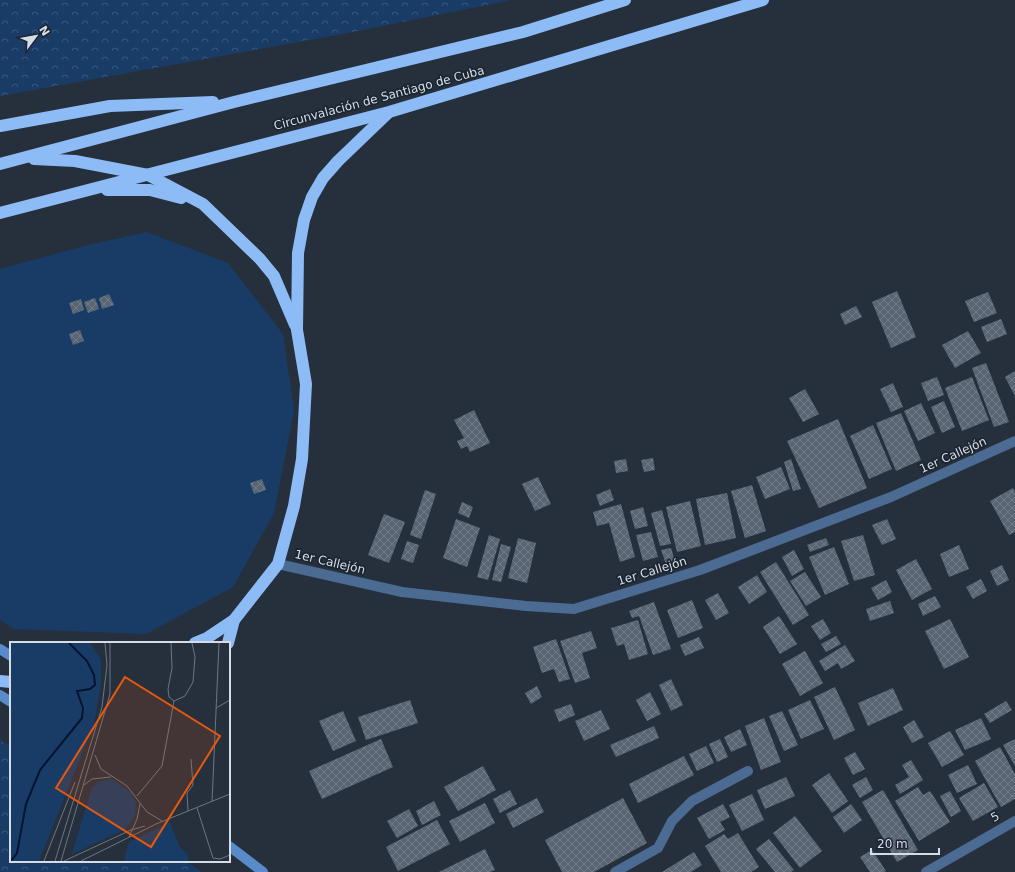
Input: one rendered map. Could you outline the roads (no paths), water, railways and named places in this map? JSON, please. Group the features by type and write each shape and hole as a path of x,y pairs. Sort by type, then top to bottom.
{"highway":[{"path":"0,164 234,102 523,32 625,0"},
{"name":"Circunvalación de Santiago de Cuba","path":"0,213 388,112 763,0"},
{"path":"0,126 110,106 234,102"},
{"path":"197,642 207,638 234,620 278,564 294,506 302,459 306,384 297,330 298,253 304,220 312,197 323,178 338,161 388,112"},
{"path":"24,158 75,161 148,174 203,204 260,259 274,276 297,330"},
{"path":"89,190 150,190 203,204"},
{"path":"228,642 234,620"},
{"path":"0,681 10,682"}],"main road":[{"path":"0,649 10,655"},
{"path":"0,695 10,701"},
{"path":"230,847 263,872"}],"street":[{"name":"1er Callejón","path":"278,564 402,592 526,606 574,608 700,570 891,497 1015,441"},
{"path":"616,872 658,848 672,822 692,801 748,771"},
{"name":"5","path":"926,872 1015,821"}]}
